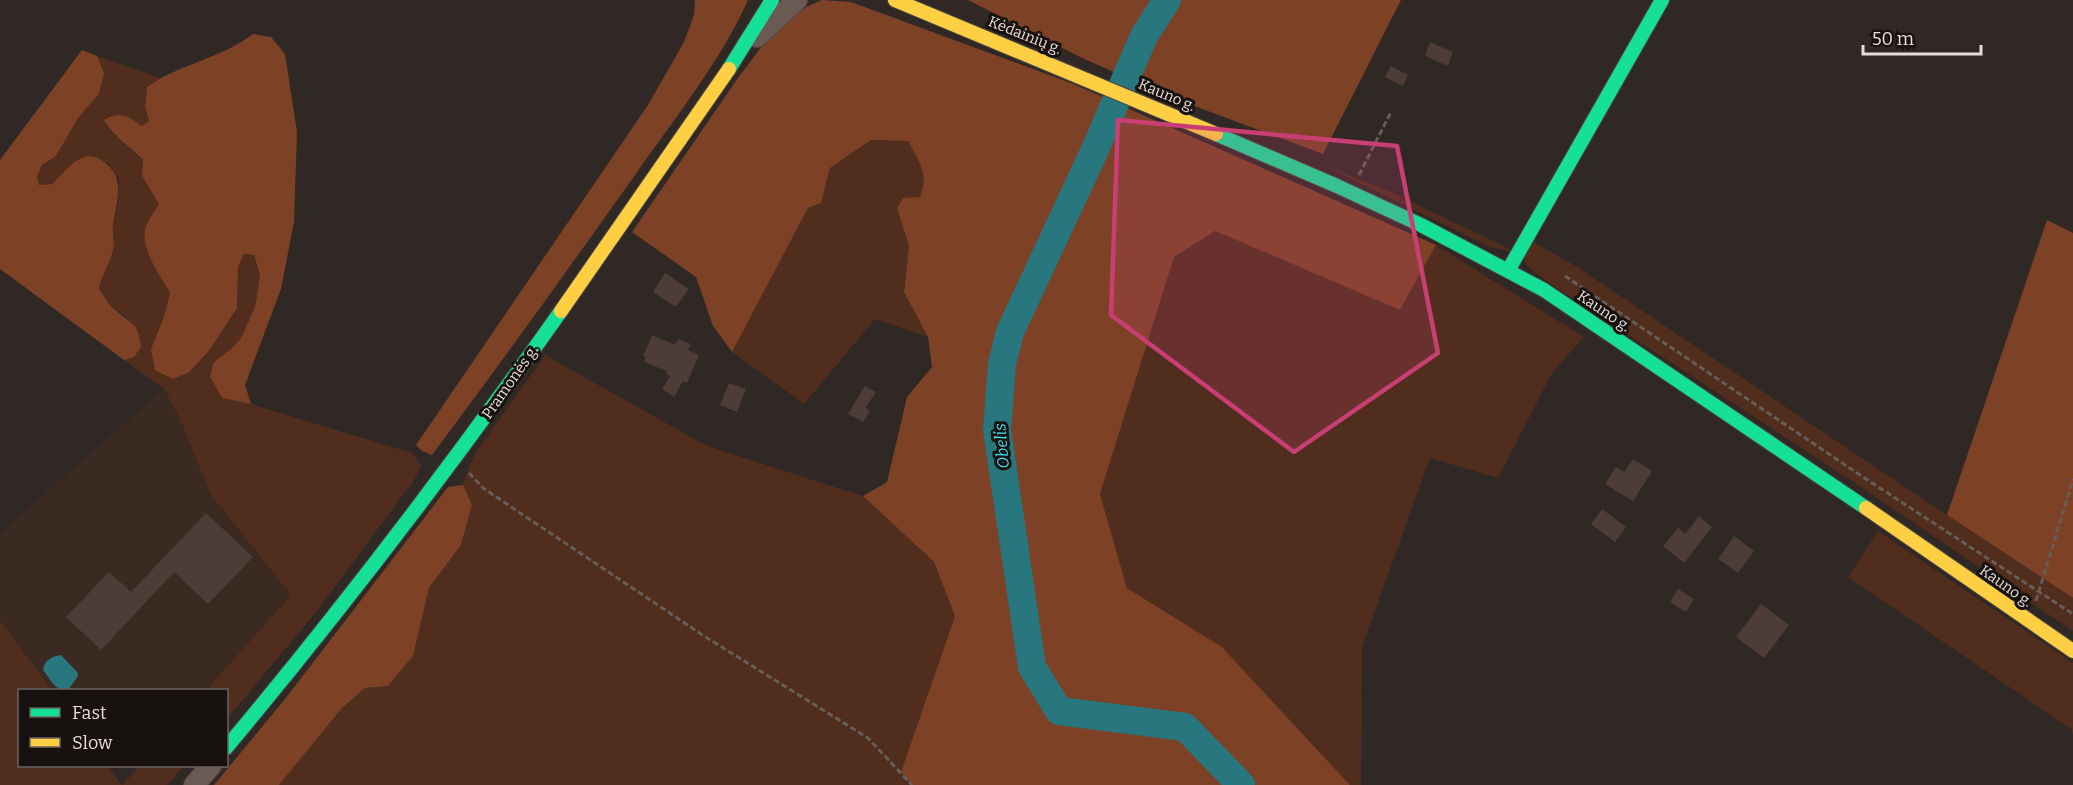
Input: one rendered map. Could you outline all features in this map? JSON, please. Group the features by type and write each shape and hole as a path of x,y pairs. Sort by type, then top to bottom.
{"main road":[{"name":"Pramonės g.","path":"228,746 268,699 455,459 748,40 772,0"},
{"name":"Kėdainių g.","path":"895,0 1075,73"},
{"path":"1509,269 1662,0"},
{"name":"Kauno g.","path":"1075,73 1350,190 1509,269 1544,290 2073,651"}],"street":[{"path":"748,40 761,0"},
{"path":"748,40 797,0"},
{"path":"194,785 209,767"}],"path":[{"path":"1350,190 1391,112"},
{"path":"455,459 483,488 704,636 868,738 912,785"},
{"path":"2028,622 2073,479"}],"highlighted area":[{"path":"1118,120 1397,146 1438,353 1294,452 1111,315"}],"shaded area":[{"path":"695,0 748,0 725,44 698,86 537,312 432,455 422,451 416,445 648,105 684,42 694,15"},
{"path":"822,0 851,2 1071,83 1436,245 1400,310 1215,231 1174,257 1100,494 1127,588 1222,647 1350,785 912,785 901,772 955,616 934,562 863,496 887,482 907,397 932,367 928,337 904,292 909,246 897,208 903,198 920,197 923,189 922,168 916,155 908,141 871,140 830,168 821,203 808,208 732,352 713,326 696,277 632,232 771,34 802,9"},
{"path":"968,0 1401,0 1323,154 1176,99 1082,58"},
{"path":"253,34 271,37 285,54 297,132 294,222 281,289 245,385 251,404 222,398 210,377 213,363 241,338 255,307 260,276 254,255 244,254 238,267 237,308 208,352 188,373 173,379 155,370 151,349 163,320 170,293 149,255 145,230 159,204 142,176 143,160 117,137 104,120 119,115 142,126 149,121 145,106 147,87 173,72 228,49"},
{"path":"82,50 97,56 104,73 99,94 78,118 56,156 42,165 37,176 39,185 53,184 72,164 91,156 107,164 117,179 118,197 113,227 114,247 99,289 112,307 133,324 138,332 141,347 134,357 124,360 0,269 0,160"},
{"path":"97,56 161,78 147,87 145,106 149,121 142,126 119,115 104,120 112,132 143,161 142,176 159,204 150,219 155,265 170,293 155,370 173,379 188,373 237,308 238,267 244,254 253,255 260,276 255,307 241,338 213,363 210,377 222,398 251,404 412,453 421,466 414,480 316,612 228,718 228,689 207,689 291,595 211,495 179,417 164,389 124,360 134,357 127,318 114,309 99,289 113,249 113,227 119,180 108,163 65,169 53,184 39,185 37,176 42,165 56,156 78,118 99,94 104,73"},
{"path":"871,140 908,141 922,168 924,182 920,198 897,208 909,246 904,292 928,337 875,319 804,404 732,352 808,208 821,203 830,168"},
{"path":"1318,163 1389,191 1517,253 1490,247"},
{"path":"2047,220 2073,233 2073,598 1947,515"},
{"path":"1215,231 1400,310 1436,245 1584,337 1552,373 1498,478 1430,458 1362,647 1361,785 1350,785 1222,647 1127,588 1100,494 1174,257"},
{"path":"1526,238 1574,265 2073,598 2073,631 1861,487 1551,284 1528,267 1518,253"},
{"path":"545,355 707,446 863,496 934,562 955,616 901,772 912,785 279,785 342,708 365,688 388,686 413,656 429,588 461,545 472,505 463,485 474,455"},
{"path":"164,389 179,417 211,495 291,595 207,689 51,689 0,620 0,533"},
{"path":"463,485 472,505 461,545 429,588 413,656 388,686 365,688 342,708 279,785 214,785 285,699 448,487"},
{"path":"1878,531 2073,663 2073,735 2071,729 1848,577"},
{"path":"0,620 51,689 18,689 18,767 108,767 122,785 0,785"},
{"path":"139,767 183,767 167,785 122,785"}],"water":[{"path":"61,655 77,672 78,676 69,689 56,687 43,670 49,659"}],"building":[{"path":"1430,42 1453,52 1448,66 1425,56"},
{"path":"1391,66 1408,75 1403,86 1385,77"},
{"path":"665,273 689,289 676,307 653,292"},
{"path":"652,335 675,345 678,339 691,344 688,350 699,355 687,383 683,381 674,397 662,389 670,376 666,374 667,371 644,362 646,357 643,356"},
{"path":"729,383 746,389 737,412 720,405"},
{"path":"865,386 876,392 865,408 870,411 863,422 848,414"},
{"path":"1633,459 1652,471 1633,501 1605,484 1616,467 1624,472"},
{"path":"1602,509 1626,527 1615,542 1591,524"},
{"path":"206,513 253,557 208,604 174,572 101,650 66,617 109,572 131,592"},
{"path":"1699,516 1712,527 1684,563 1663,546 1678,528 1685,534"},
{"path":"1734,536 1754,551 1738,573 1718,559"},
{"path":"1678,589 1694,599 1686,612 1670,602"},
{"path":"1761,604 1789,625 1764,658 1736,637"}],"waterway":[{"name":"Obelis","path":"1167,0 1144,36 1093,154 1010,332 1002,364 997,430 1032,667 1059,711 1185,727 1241,785"}],"traffic: fast":[{"path":"729,69 772,0"},
{"path":"1509,269 1662,0"},
{"path":"1216,134 1421,225 1544,290 1866,508"},
{"path":"228,746 398,533 481,423 561,311"}],"traffic: slow":[{"path":"895,0 1216,134"},
{"path":"561,311 729,69"},
{"path":"1866,508 2073,651"}]}
